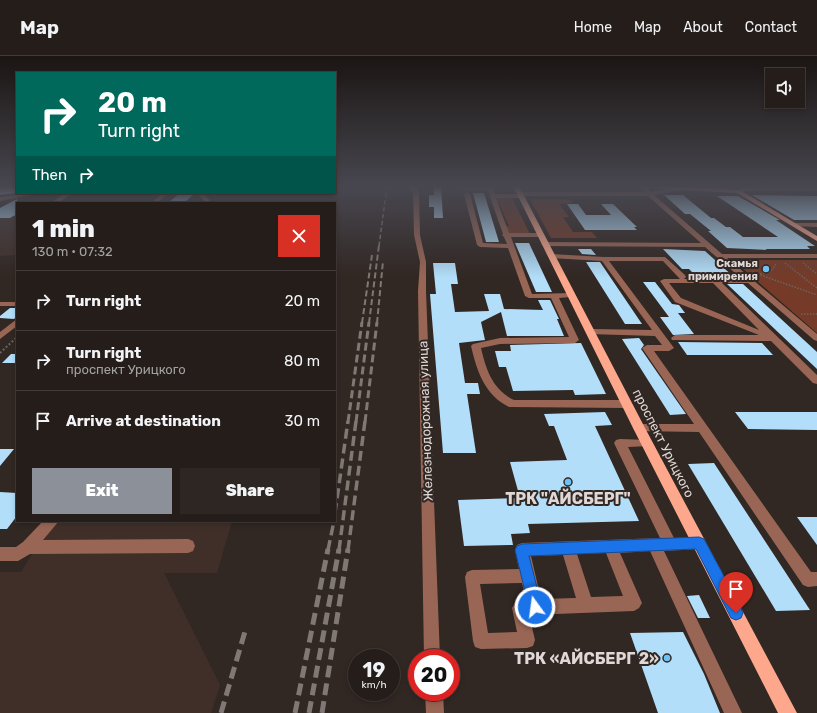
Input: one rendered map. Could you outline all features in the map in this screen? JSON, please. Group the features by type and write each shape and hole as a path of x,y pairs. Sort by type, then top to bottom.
{"main road":[{"name":"проспект Урицкого","path":"531,217 591,332 646,443 788,713"},
{"path":"780,217 817,239"}],"street":[{"name":"Железнодорожная улица","path":"417,217 417,239 423,262 422,291 432,649"},
{"path":"473,217 480,245 509,246"},
{"path":"498,217 529,296 571,295"},
{"path":"674,217 817,338"},
{"path":"795,226 817,225"},
{"path":"505,235 540,235"},
{"path":"544,244 706,245"},
{"path":"551,256 604,259 665,259 682,277"},
{"path":"721,256 779,258 794,256 817,256"},
{"path":"604,259 669,348 647,348 808,580 817,579"},
{"path":"751,281 664,281 678,300 773,338"},
{"path":"715,281 817,381"},
{"path":"554,296 575,340 500,341 476,346 480,366 486,379 500,397 514,404 626,404"},
{"path":"0,304 16,304"},
{"path":"0,336 16,323"},
{"path":"591,332 659,333"},
{"path":"675,338 773,338"},
{"path":"639,428 702,428"},
{"path":"646,443 620,443 670,544"},
{"path":"23,550 51,522"},
{"path":"535,607 522,550 699,543"},
{"path":"654,545 687,612 733,713"},
{"path":"0,554 23,550 188,546"},
{"path":"528,576 472,577 481,641 527,640 520,608 634,603 611,547"},
{"path":"568,548 586,605"},
{"path":"434,701 435,713"}],"path":[{"path":"794,256 817,274"},
{"path":"759,274 771,271 779,258 817,288"},
{"path":"752,271 817,295"},
{"path":"0,353 16,338"}],"shaded area":[{"path":"0,217 16,217 16,255 0,256"},
{"path":"505,217 521,217 530,234 506,234 503,227 509,226"},
{"path":"540,217 569,217 563,217 573,232 592,232 597,238 551,238"},
{"path":"733,260 817,260 817,333"},
{"path":"56,522 232,522 217,573 164,573 220,685 211,713 0,713 0,572 21,572 42,538"}],"building":[{"path":"0,217 12,217 10,218 0,218"},
{"path":"434,217 443,217 443,218 434,218"},
{"path":"479,217 491,217 499,242 486,242"},
{"path":"576,217 626,217 637,227 634,227 637,230 585,230"},
{"path":"693,217 714,218 726,227 730,227 743,237 778,237 748,217 774,217 780,220 776,220 815,246 807,246 810,249 765,249 767,250 727,248 708,231 711,231"},
{"path":"788,217 817,217 817,220 794,220"},
{"path":"515,243 529,243 552,292 536,292"},
{"path":"578,249 591,249 596,255 582,254"},
{"path":"663,249 705,251 735,278 698,278 689,269 682,269"},
{"path":"586,262 600,262 642,324 625,324"},
{"path":"433,263 455,263 458,284 451,284 455,312 489,311 484,294 500,294 504,309 543,310 538,300 550,300 559,319 557,319 564,336 507,336 501,312 481,322 485,340 459,343 465,383 478,383 480,394 467,394 476,453 443,453 430,294 436,294"},
{"path":"643,282 655,282 672,304 679,305 685,313 678,313 694,334 673,335 660,317 669,317"},
{"path":"727,284 743,284 817,352 817,369"},
{"path":"10,308 16,308 16,317 14,319 0,318 0,316"},
{"path":"639,338 644,345 641,349 686,414 670,415 622,339"},
{"path":"678,342 762,343 773,355 687,355"},
{"path":"581,343 606,394 575,395 573,390 513,391 506,367 499,367 495,351 511,351 510,345"},
{"path":"11,354 16,354 16,363 2,363"},
{"name":"ТРК \"АЙСБЕРГ\"","path":"605,412 612,425 595,426 639,521 528,524 530,533 511,534 513,545 464,546 458,500 520,498 510,462 567,460 554,426 549,426 544,414"},
{"path":"735,412 817,412 817,430 748,429"},
{"path":"0,449 14,449 0,466"},
{"path":"714,463 810,610 776,611 688,464"},
{"path":"0,492 16,493 16,517 7,529 0,529"},
{"path":"797,517 817,517 817,545"},
{"path":"699,595 710,618 698,618 687,596"},
{"name":"ТРК «АЙСБЕРГ 2»","path":"683,632 704,674 720,713 658,713 630,633"}],"railway":[{"path":"379,246 383,217"},
{"path":"369,323 379,245"},
{"path":"362,323 372,255"},
{"path":"377,323 383,261"},
{"path":"348,422 362,322"},
{"path":"356,422 369,322"},
{"path":"365,422 377,322"},
{"path":"336,506 348,421"},
{"path":"339,550 356,421"},
{"path":"348,550 365,421"},
{"path":"328,550 334,522"},
{"path":"295,713 328,549"},
{"path":"309,713 339,549"},
{"path":"322,713 348,549"},
{"path":"221,713 246,628"}],"place":[{"name":"Скамья примирения","path":"766,269"},
{"name":"ТРК \"АЙСБЕРГ\"","path":"568,482"},
{"name":"ТРК «АЙСБЕРГ 2»","path":"667,658"}],"route":[{"path":"535,607 522,550 699,543 736,613"}]}
